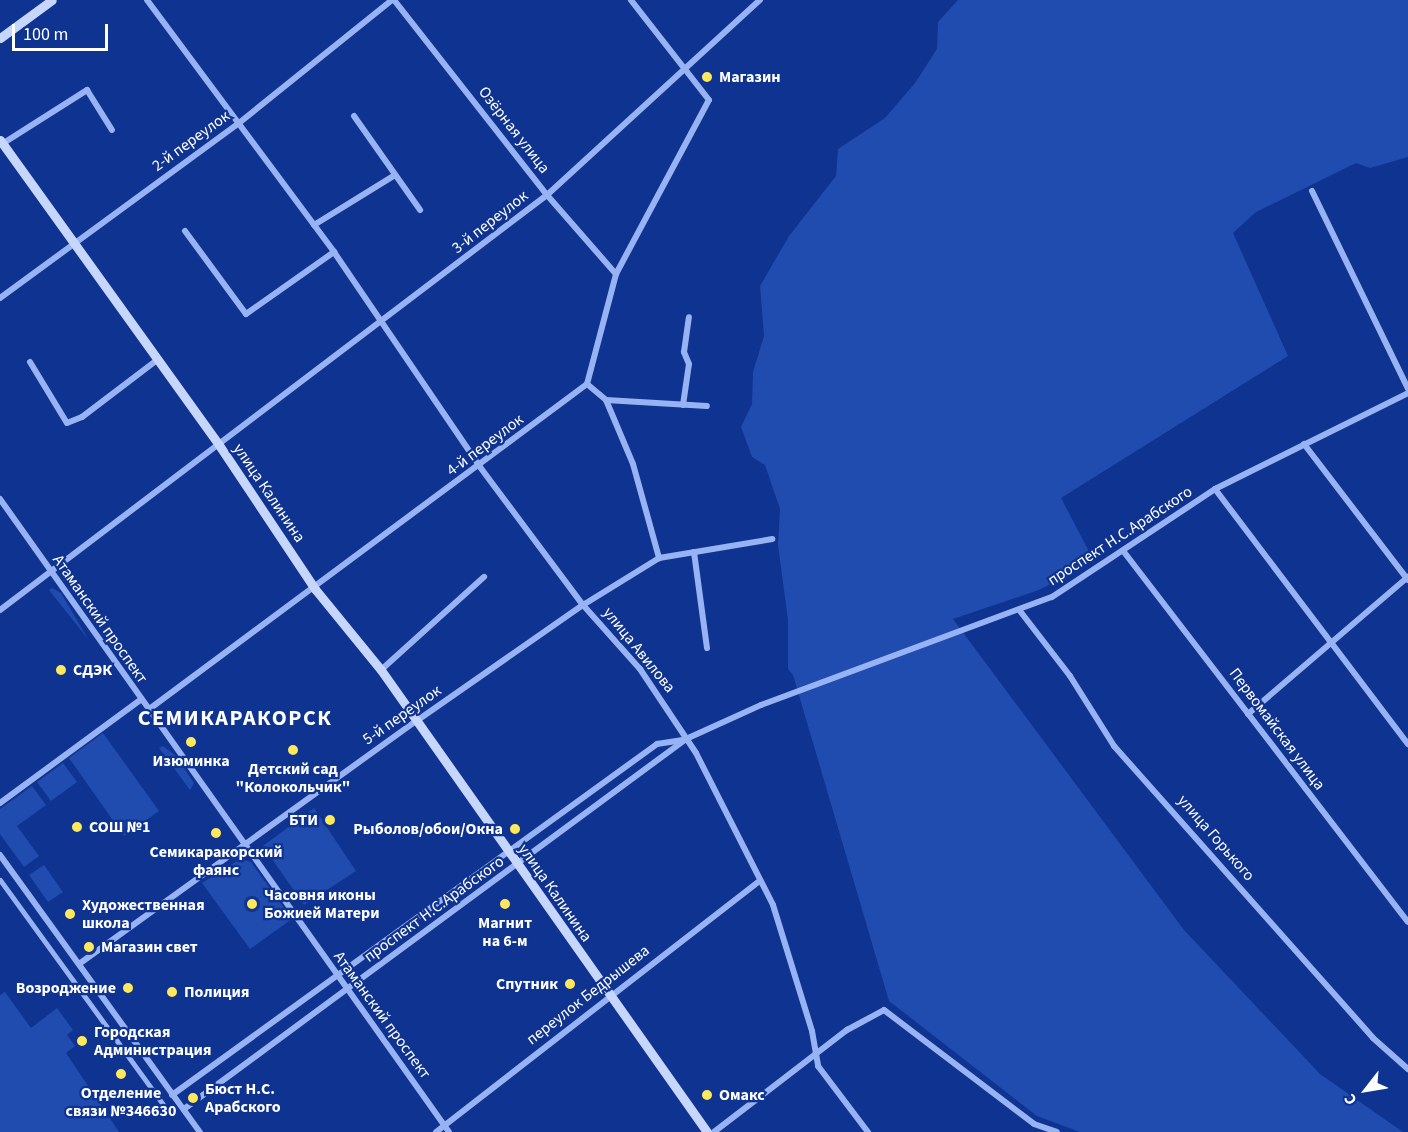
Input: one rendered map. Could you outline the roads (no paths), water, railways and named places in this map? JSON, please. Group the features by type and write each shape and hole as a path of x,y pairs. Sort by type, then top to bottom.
{"main road":[{"path":"0,38 52,0"},
{"name":"улица Калинина","path":"1,142 219,445 315,589 381,670 415,722 707,1132"}],"street":[{"name":"улица Авилова","path":"147,0 334,252 380,323 480,467 583,605 640,669 686,739 705,770 760,881 785,940 812,1031 813,1055 822,1072 868,1132"},
{"name":"2-й переулок","path":"0,298 238,123 393,0"},
{"name":"Озёрная улица","path":"393,0 547,195 616,274"},
{"path":"631,0 684,72 709,100 616,274 587,384 606,400 633,464 658,558"},
{"name":"3-й переулок","path":"0,610 547,195 760,0"},
{"name":"улица Калинина","path":"1,142 87,90 112,130"},
{"path":"354,116 420,210"},
{"path":"314,225 396,175"},
{"path":"1312,191 1408,389"},
{"path":"185,231 246,314 334,252"},
{"path":"683,405 689,317"},
{"path":"30,362 67,423 82,417 157,360"},
{"name":"4-й переулок","path":"148,710 480,467 587,384"},
{"name":"проспект Н.С.Арабского","path":"172,1095 657,744 686,739 802,690 1020,611 1052,597 1124,552 1215,489 1408,393"},
{"path":"606,400 707,406"},
{"path":"1248,714 1334,644 1408,579 1304,444"},
{"path":"1215,489 1408,744"},
{"name":"Атаманский проспект","path":"1,502 449,1132"},
{"name":"5-й переулок","path":"79,964 415,722 583,605 658,558 772,539"},
{"path":"694,552 707,648"},
{"name":"Первомайская улица","path":"1124,552 1408,922"},
{"path":"381,670 484,577"},
{"name":"улица Горького","path":"1020,611 1070,676 1114,746 1373,1038 1408,1069"},
{"path":"0,803 140,700"},
{"name":"проспект Н.С.Арабского","path":"184,1109 517,866 686,739"},
{"path":"0,855 200,1132"},
{"path":"0,880 163,1104"},
{"name":"переулок Бедрышева","path":"436,1132 609,995 760,881"},
{"path":"714,1132 813,1055 884,1010 1034,1124 1057,1132"}],"place":[{"name":"Магазин","path":"707,77"},
{"name":"СДЭК","path":"61,670"},
{"name":"Изюминка","path":"191,742"},
{"name":"Детский сад \"Колокольчик\"","path":"293,750"},
{"name":"БТИ","path":"330,820"},
{"name":"СОШ №1","path":"77,827"},
{"name":"Рыболов/обои/Окна","path":"515,829"},
{"name":"Семикаракорский фаянс","path":"216,833"},
{"name":"Часовня иконы Божией Матери","path":"252,904"},
{"name":"Магнит на 6-м","path":"505,904"},
{"name":"Художественная школа","path":"70,914"},
{"name":"Магазин свет","path":"89,947"},
{"name":"Спутник","path":"570,984"},
{"name":"Возроджение","path":"128,988"},
{"name":"Полиция","path":"172,992"},
{"name":"Городская Администрация","path":"82,1041"},
{"name":"Отделение связи №346630","path":"121,1074"},
{"name":"Омакс","path":"707,1095"},
{"name":"Бюст Н.С. Арабского","path":"193,1098"}],"district":[{"name":"СЕМИКАРАКОРСК","path":"235,719"}]}
